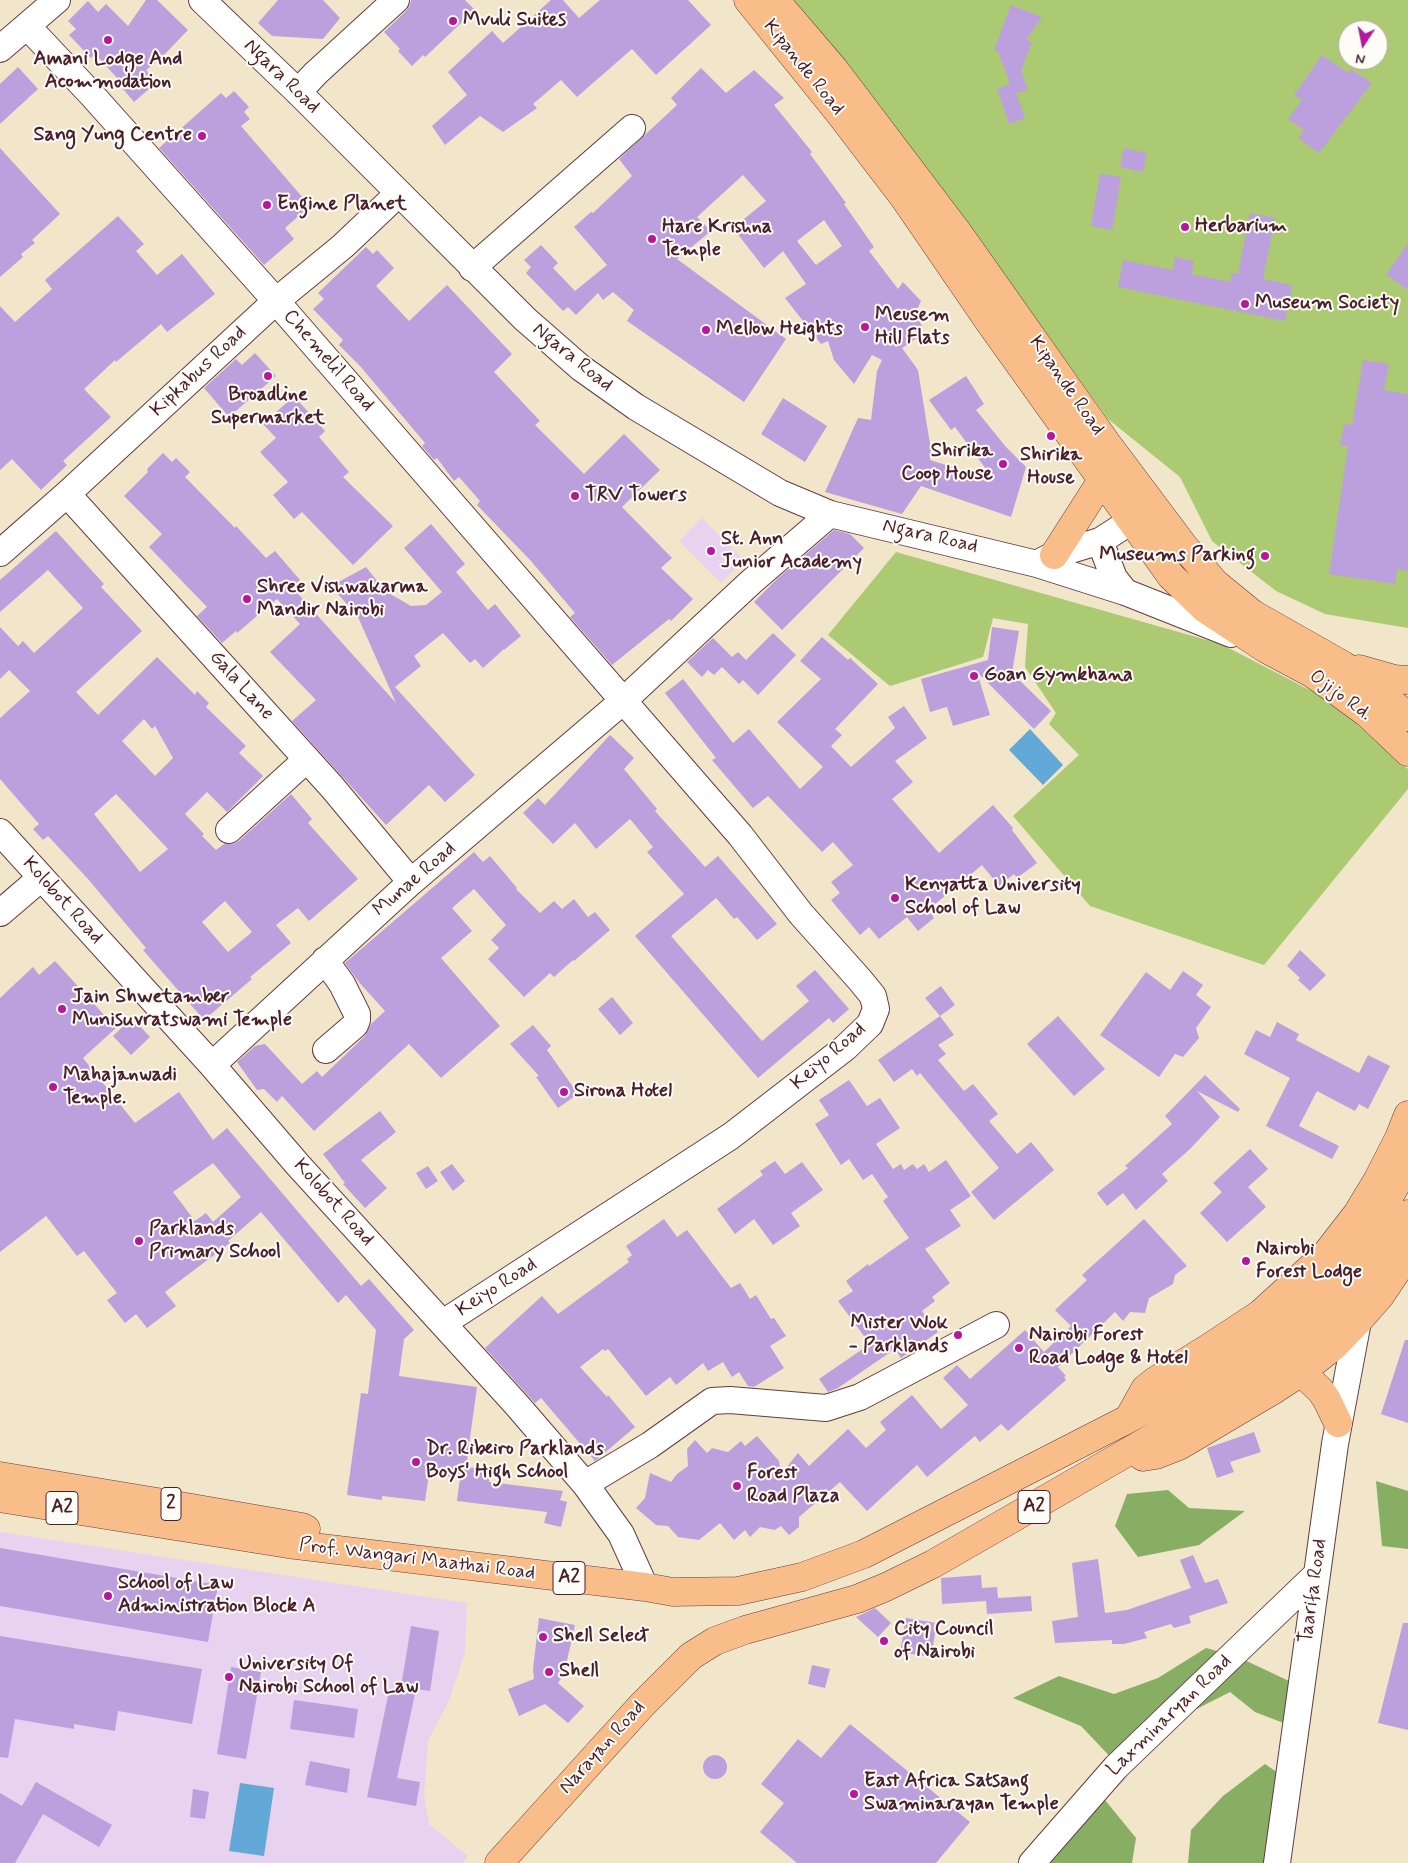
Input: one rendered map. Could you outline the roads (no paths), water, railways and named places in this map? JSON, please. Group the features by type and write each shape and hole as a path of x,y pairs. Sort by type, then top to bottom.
{"main road":[{"name":"Kipande Road","path":"748,0 840,114 905,199 990,323 1171,576 1204,608 1266,649"},
{"name":"Kipande Road","path":"776,0 834,69 959,234 1108,445 1183,545 1215,583 1253,614 1343,665 1380,692 1408,717"},
{"path":"1045,560 1102,480"},
{"name":"Ojijo Rd.","path":"1266,649 1314,674 1368,714 1408,752"},
{"path":"1343,665 1394,679 1408,680"},
{"path":"1128,1419 1145,1389 1260,1314 1326,1254 1357,1214 1377,1181 1408,1116"},
{"name":"Prof. Wangari Maathai Road","path":"715,1641 772,1622 858,1599 886,1587 933,1564 1115,1461 1235,1374 1263,1341 1303,1307 1344,1265 1376,1222 1408,1163"},
{"name":"Prof. Wangari Maathai Road","path":"0,1498 288,1544 673,1592 738,1591 802,1577 864,1554 1128,1419 1283,1353 1320,1321 1361,1279 1390,1242 1408,1214"},
{"name":"Prof. Wangari Maathai Road","path":"1115,1461 1156,1455 1179,1446 1272,1391 1300,1372 1334,1346 1380,1296 1408,1254"},
{"path":"1300,1372 1321,1391 1338,1423"},
{"name":"2","path":"0,1476 302,1527 320,1536 336,1550"},
{"path":"0,1517 227,1552 258,1552 288,1544"},
{"name":"Narayan Road","path":"499,1863 659,1687 691,1656 715,1641"}],"street":[{"path":"0,49 57,0"},
{"name":"Ngara Road","path":"202,0 298,92 525,319 581,368 636,407 772,489 830,514 1045,560 1266,649"},
{"path":"298,92 316,73 396,0"},
{"name":"Chemelil Road","path":"27,26 92,95 276,301 623,701"},
{"path":"472,268 632,128"},
{"name":"Kipkabus Road","path":"0,553 67,494 276,301 343,246 399,193"},
{"name":"Gala Lane","path":"67,494 307,759 411,882"},
{"path":"1045,560 1100,541 1155,506"},
{"name":"Munae Road","path":"212,1065 411,882 623,701 751,582 830,514"},
{"path":"1100,541 1114,578 1125,592"},
{"name":"Keiyo Road","path":"443,1323 732,1136 845,1048 870,1024 876,1009 872,996 860,980 806,920 740,835 623,701"},
{"path":"229,830 307,759"},
{"name":"Kolobot Road","path":"0,832 212,1065 298,1165 516,1404 585,1484 621,1534 645,1587"},
{"path":"0,913 41,878"},
{"path":"326,960 342,984 357,1014 355,1025 326,1050"},
{"name":"Taarifa Road","path":"1277,1863 1338,1423 1358,1320"},
{"path":"585,1484 650,1445 712,1401 730,1400 826,1408 860,1397 996,1325"},
{"name":"Laxminaryan Road","path":"1032,1863 1116,1767 1316,1575"}],"water":[{"path":"1030,729 1063,765 1043,785 1009,750"},
{"path":"240,1783 274,1788 264,1856 229,1851"}],"place":[{"name":"Mvuli Suites","path":"453,21"},
{"name":"Amani Lodge And Acommodation","path":"108,40"},
{"name":"Sang Yung Centre","path":"202,136"},
{"name":"Engine Planet","path":"267,205"},
{"name":"Herbarium","path":"1185,227"},
{"name":"Hare Krishna Temple","path":"652,239"},
{"name":"Museum Society","path":"1245,304"},
{"name":"Meusem Hill Flats","path":"865,327"},
{"name":"Mellow Heights","path":"706,330"},
{"name":"Broadline Supermarket","path":"268,376"},
{"name":"Shirika House","path":"1051,436"},
{"name":"Shirika Coop House","path":"1003,464"},
{"name":"TRV Towers","path":"575,496"},
{"name":"St. Ann Junior Academy","path":"711,551"},
{"name":"Museums Parking","path":"1265,556"},
{"name":"Shree Vishwakarma Mandir Nairobi","path":"247,599"},
{"name":"Goan Gymkhana","path":"974,676"},
{"name":"Kenyatta University School of Law","path":"895,898"},
{"name":"Jain Shwetamber Munisuvratswami Temple","path":"62,1009"},
{"name":"Mahajanwadi Temple.","path":"53,1087"},
{"name":"Sirona Hotel","path":"564,1092"},
{"name":"Parklands Primary School","path":"139,1241"},
{"name":"Nairobi Forest Lodge","path":"1246,1261"},
{"name":"Mister Wok - Parklands","path":"958,1335"},
{"name":"Nairobi Forest Road Lodge & Hotel","path":"1019,1348"},
{"name":"Dr. Ribeiro Parklands Boys' High School","path":"416,1462"},
{"name":"Forest Road Plaza","path":"737,1486"},
{"name":"School of Law Administration Block A","path":"108,1596"},
{"name":"Shell Select","path":"543,1637"},
{"name":"City Council of Nairobi","path":"884,1641"},
{"name":"Shell","path":"549,1672"},
{"name":"University Of Nairobi School of Law","path":"229,1677"},
{"name":"East Africa Satsang Swaminarayan Temple","path":"854,1794"}]}
